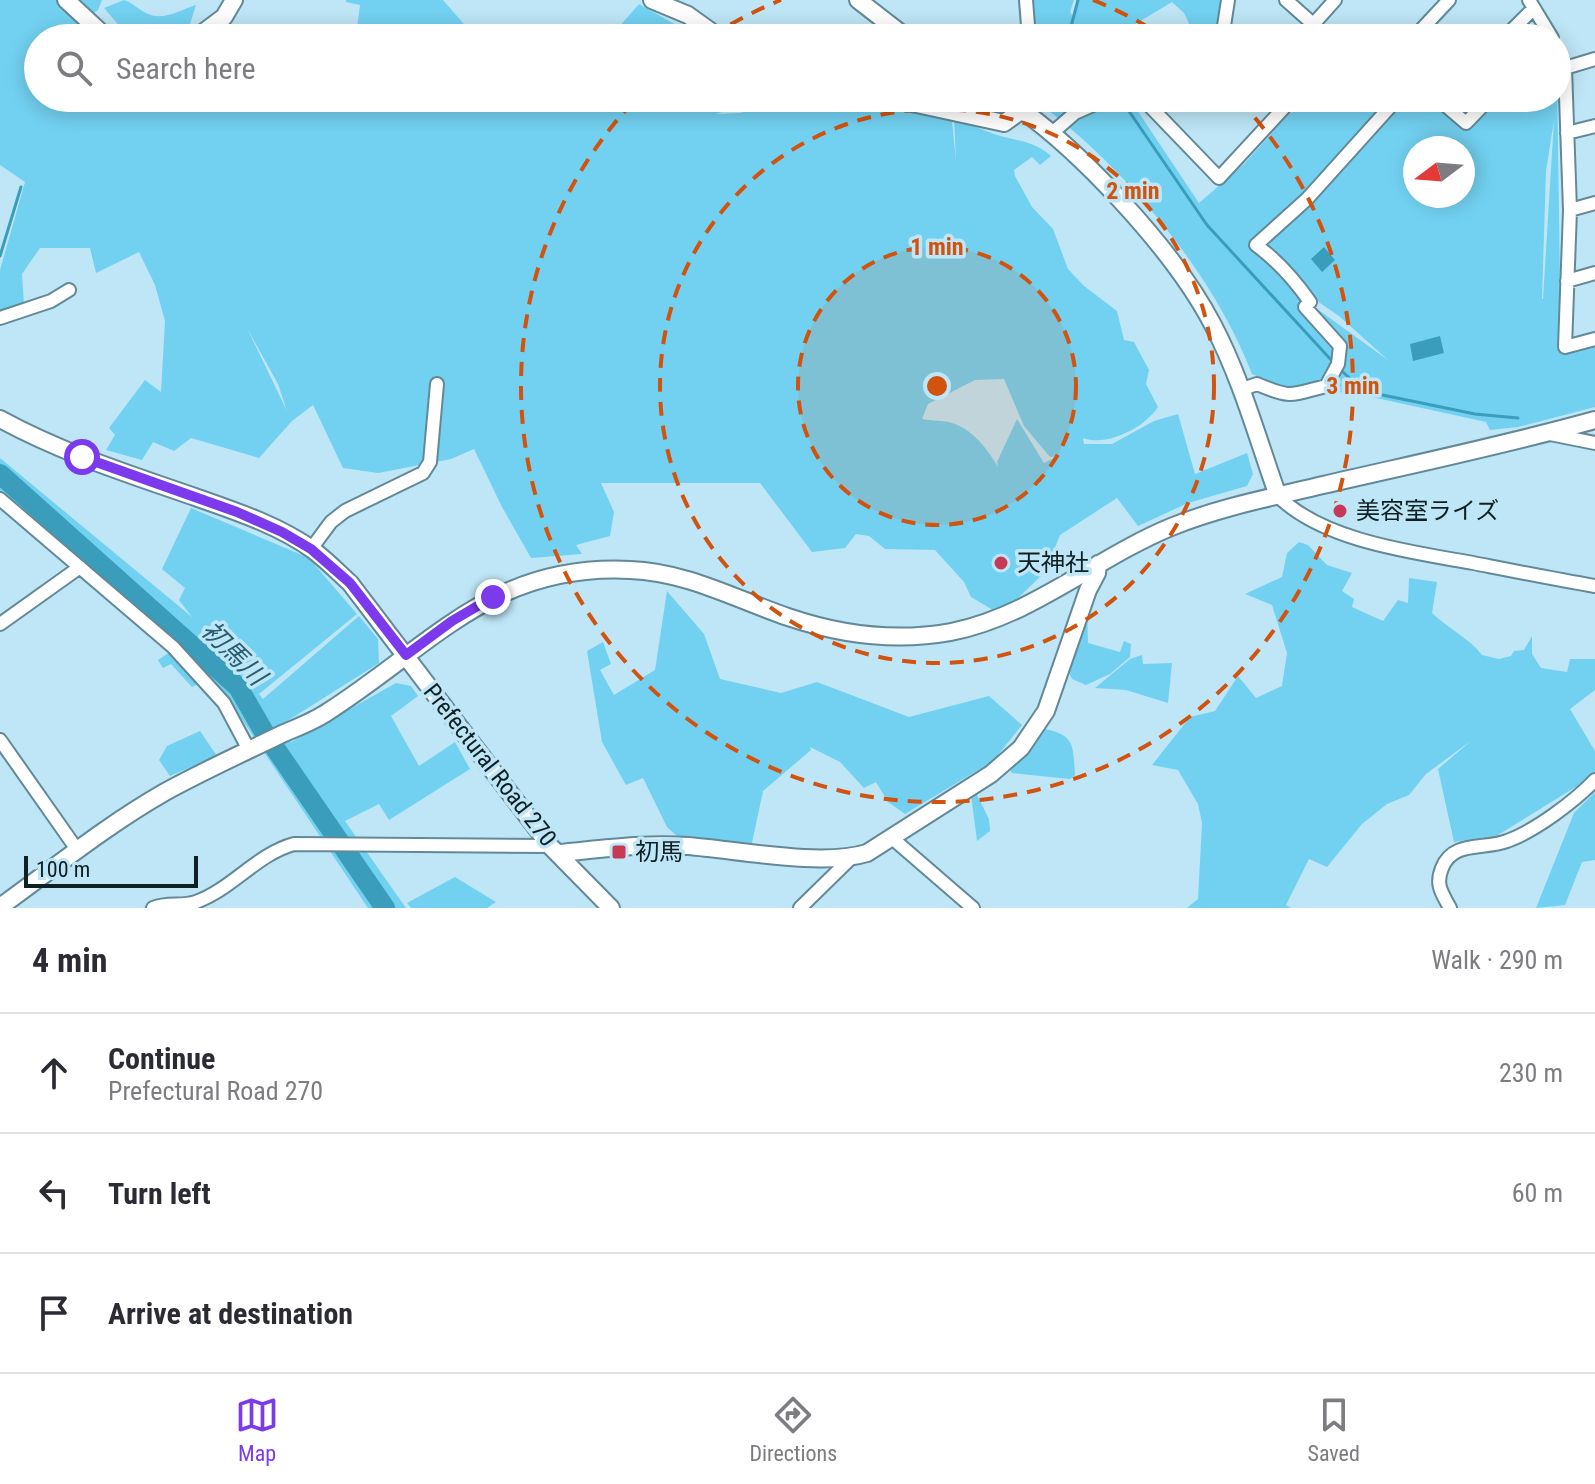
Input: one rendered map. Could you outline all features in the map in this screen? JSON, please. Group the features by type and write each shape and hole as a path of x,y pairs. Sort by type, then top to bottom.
{"street":[{"path":"66,0 92,24"},
{"path":"216,24 234,0"},
{"path":"652,0 668,3 701,24"},
{"path":"858,0 889,24"},
{"path":"1026,0 1028,24"},
{"path":"1224,24 1228,0"},
{"path":"1286,0 1313,24 1335,0"},
{"path":"1427,24 1449,0"},
{"path":"1516,24 1532,4 1543,24"},
{"path":"1571,66 1595,59"},
{"path":"953,112 1004,123 1016,112"},
{"path":"1032,112 1101,181 1192,290 1213,326 1240,390 1278,496 1293,511 1339,532 1404,550 1595,586"},
{"path":"1052,133 1077,112"},
{"path":"1155,112 1219,178 1280,112"},
{"path":"1240,390 1257,384 1285,396 1298,394 1326,386 1338,364 1340,346 1305,307 1310,302 1279,262 1256,245 1307,199 1385,112"},
{"path":"1453,112 1466,123 1477,112"},
{"path":"1566,112 1570,210 1565,347 1595,339"},
{"path":"1567,133 1595,126"},
{"path":"1570,210 1595,203"},
{"path":"1567,281 1595,273"},
{"path":"0,318 51,301 69,290"},
{"path":"311,549 331,522 345,511 423,473 430,462 437,384"},
{"name":"Prefectural Road 270","path":"0,419 82,457 237,512 311,549 350,583 554,850 611,908"},
{"path":"0,907 167,791 327,713 452,621 493,597 531,582 597,569 659,573 702,582 810,624 856,634 907,637 956,631 1006,616 1171,527 1278,496 1590,424"},
{"path":"1542,433 1595,443"},
{"path":"0,499 173,647 224,703 252,749"},
{"path":"153,908 167,903 195,902 283,847 294,844 554,850 645,845 851,858 867,853 1007,763 1034,732 1046,711 1098,564"},
{"path":"0,624 80,567"},
{"path":"0,740 78,851"},
{"path":"1450,908 1438,886 1438,877 1446,858 1461,849 1507,842 1546,819 1595,780"},
{"path":"892,838 973,908"},
{"path":"800,908 851,858"}],"shaded area":[{"path":"0,0 102,0 98,10 86,19 91,24 24,24 24,112 951,112 956,161 954,117 997,135 1032,144 1051,156 1040,165 1032,157 1014,170 1015,176 1032,207 1053,229 1068,269 1084,286 1117,311 1124,340 1134,342 1149,370 1146,384 1158,407 1152,415 1124,434 1103,440 1083,438 1084,444 1112,444 1154,421 1178,414 1195,474 1247,453 1253,474 1247,486 1188,503 1138,526 1117,498 1060,535 1045,572 1014,602 993,610 971,597 964,582 935,550 885,549 869,536 856,534 845,548 812,552 760,483 601,483 614,512 610,536 576,545 582,554 531,558 474,449 451,459 378,473 343,468 313,405 292,421 259,458 191,438 174,451 153,442 142,460 106,450 115,435 109,428 145,380 161,392 165,321 155,285 139,252 96,273 90,248 40,248 22,274 24,305 11,306 0,313 0,270 25,182 0,165","holes":["247,328 278,384 287,411","1004,379 1024,426 1050,457 1058,456 1044,463 1017,419 997,462 998,467 980,442 962,427 922,419 928,404 975,380"]},
{"path":"124,0 158,16 196,5 190,24 118,24 104,8"},
{"path":"443,0 464,24 358,24 360,5 346,2"},
{"path":"1031,0 1074,0 1070,12 1073,17 1077,0 1228,0 1222,24 1189,24 1184,13 1172,2 1135,24 1032,24"},
{"path":"639,4 674,24 622,24"},
{"path":"1050,112 1138,112 1199,203 1244,164 1293,112 1454,112 1471,127 1486,112 1558,112 1561,350 1595,346 1595,407 1518,427 1490,430 1486,422 1349,392 1298,394 1252,374 1214,297 1161,222 1099,154","holes":["1554,120 1543,299 1546,171","1317,301 1339,316 1388,360 1313,306"]},
{"path":"1324,247 1335,260 1322,272 1311,259"},
{"path":"1440,336 1444,353 1413,361 1410,344"},
{"path":"0,458 192,617 179,600 185,588 162,569 191,508 309,558 357,614 259,694 263,699 359,616 378,639 379,663 281,725 291,742 396,683 411,686 418,696 391,716 419,766 455,742 470,769 389,820 379,804 345,821 406,908 368,908 231,703 84,562 0,494"},
{"path":"1299,542 1308,545 1327,565 1352,573 1342,591 1354,599 1352,607 1383,621 1398,600 1408,603 1409,578 1437,582 1432,613 1482,655 1499,659 1511,656 1514,651 1524,650 1532,636 1532,654 1541,668 1567,672 1570,659 1595,659 1595,690 1570,709 1595,751 1595,775 1498,835 1454,842 1438,769 1472,740 1426,774 1409,795 1387,804 1362,824 1327,867 1309,859 1286,905 1291,908 1187,908 1198,899 1202,823 1198,804 1178,770 1152,765 1190,717 1215,711 1238,676 1256,698 1282,686 1287,653 1272,605 1245,594 1282,577 1287,553"},
{"path":"667,591 704,634 720,679 781,693 817,682 909,717 989,696 1022,725 993,761 905,814 888,802 876,782 864,788 840,762 810,747 811,750 763,791 752,843 735,846 677,836 667,827 643,778 626,785 602,742 587,651 603,642 611,664 600,670 614,695 655,670"},
{"path":"1087,610 1088,643 1120,652 1124,641 1131,644 1130,657 1110,674 1086,685 1072,679 1067,668"},
{"path":"173,650 202,682 192,687 171,664 163,668 158,660"},
{"path":"1142,655 1143,664 1172,663 1168,703 1126,690 1095,688 1130,659"},
{"path":"1041,728 1060,734 1070,742 1075,775 1070,779 1012,773 1007,763"},
{"path":"200,731 217,756 170,776 159,760 167,746"},
{"path":"1595,792 1595,860 1582,862 1565,905 1536,908 1574,813"},
{"path":"976,793 989,819 990,831 977,841 971,795"},
{"path":"455,877 496,902 487,908 411,908 407,903"}],"waterway":[{"path":"1072,24 1078,0"},
{"path":"1130,112 1207,225 1333,362"},
{"path":"0,256 21,187"},
{"path":"1343,372 1363,391 1475,414 1518,418"},
{"name":"初馬川","path":"0,474 238,687 264,732 385,908"}],"place":[{"name":"美容室ライズ","path":"1340,511"},
{"name":"天神社","path":"1001,563"},
{"name":"初馬","path":"619,852"}],"route":[{"path":"82,457 237,512 311,549 350,583 406,655 452,621 493,597"}]}
